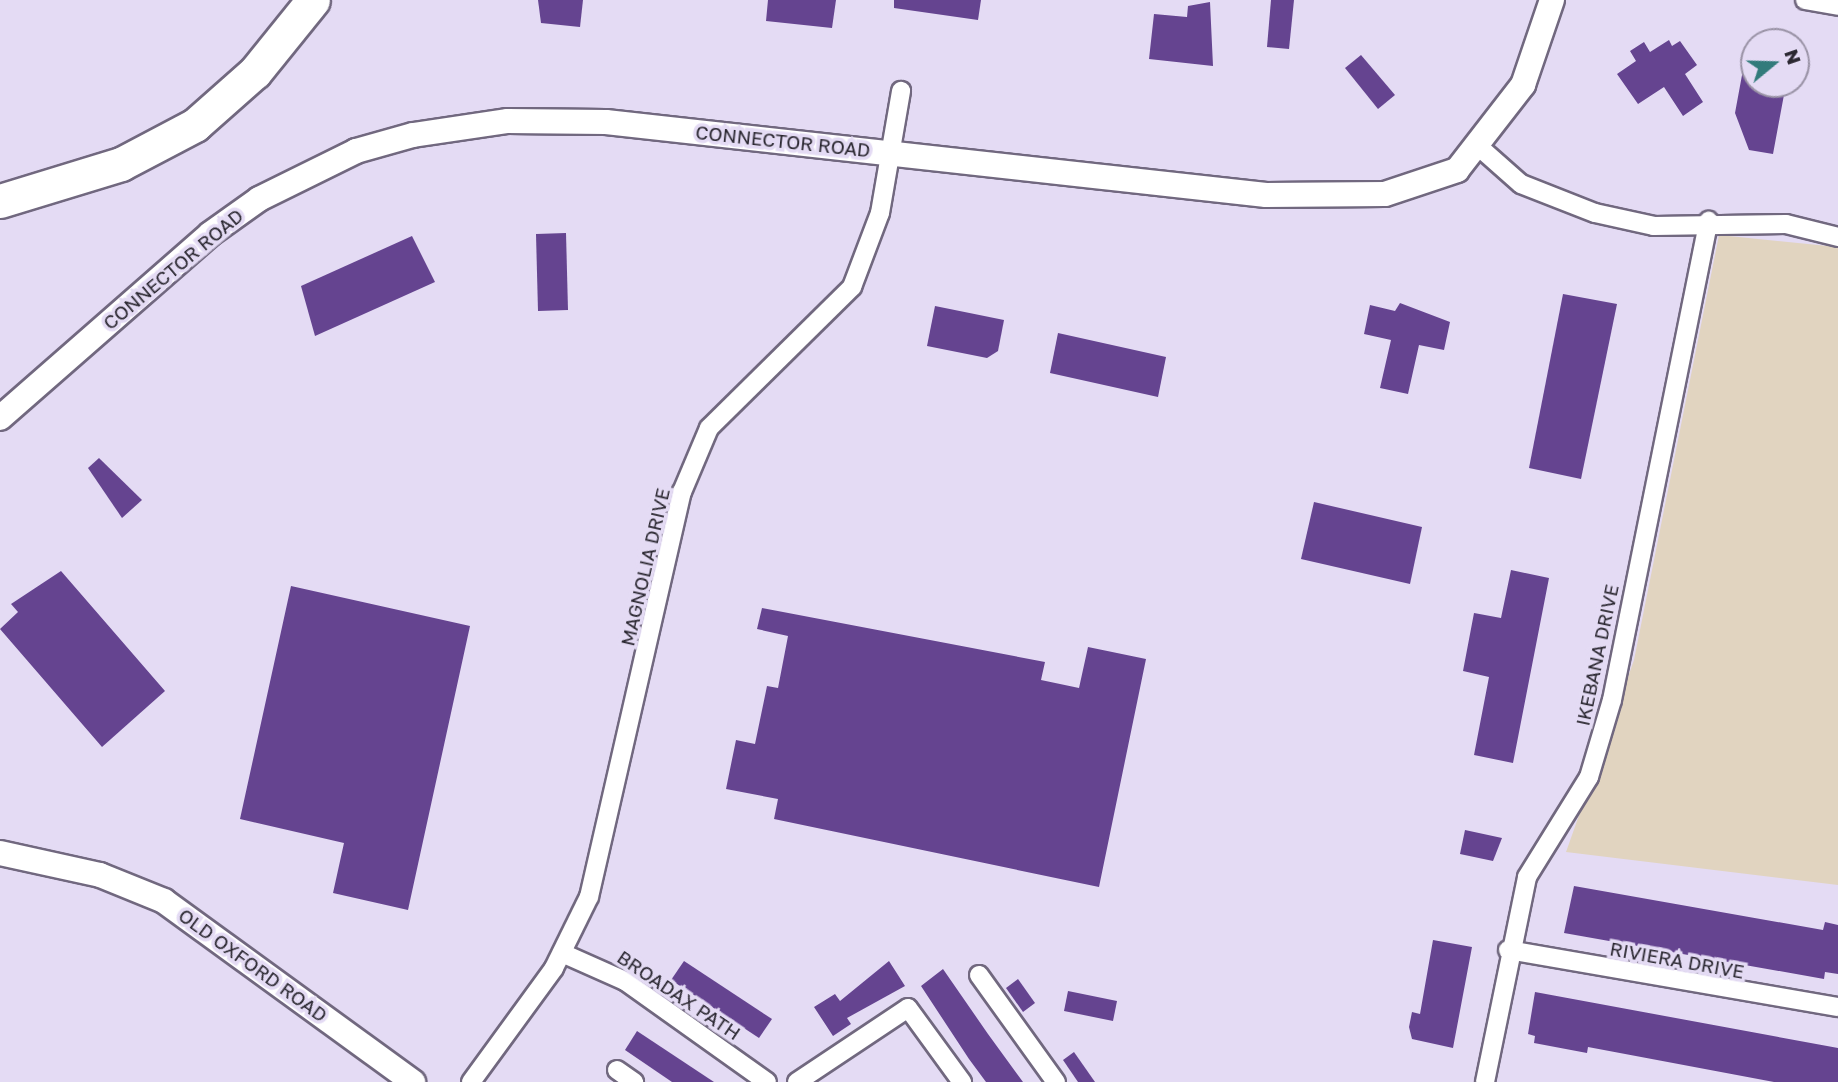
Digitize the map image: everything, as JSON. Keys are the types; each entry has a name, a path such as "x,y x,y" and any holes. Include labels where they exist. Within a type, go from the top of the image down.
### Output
{"highway":[{"path":"0,201 121,164 195,125 255,72 313,0"}],"main road":[{"name":"CONNECTOR ROAD","path":"0,418 210,234 280,185 356,151 457,126 561,121 1312,198 1385,194 1457,170 1478,146 1523,85 1552,0"},
{"name":"OLD OXFORD ROAD","path":"0,853 112,879 164,901 413,1082"}],"street":[{"path":"1805,0 1838,6"},
{"name":"MAGNOLIA DRIVE","path":"471,1082 562,953 589,897 682,492 709,428 852,287 880,213 901,91"},
{"path":"1478,146 1521,184 1595,213 1654,226 1709,221 1786,224 1838,237"},
{"name":"IKEBANA DRIVE","path":"1485,1082 1508,950 1527,877 1588,777 1612,700 1709,221"},
{"name":"RIVIERA DRIVE","path":"1508,950 1838,1007"},
{"name":"BROADAX PATH","path":"562,953 625,981 767,1082"},
{"path":"979,975 1056,1082"},
{"path":"797,1082 908,1008 962,1082"},
{"path":"617,1070 634,1082"}],"shaded area":[{"path":"1719,235 1838,247 1838,885 1566,852 1634,660"}],"building":[{"path":"538,0 583,0 580,27 541,23"},
{"path":"768,0 836,0 832,28 766,21"},
{"path":"894,0 981,0 978,20 894,8"},
{"path":"1271,0 1294,0 1289,49 1267,47"},
{"path":"1210,2 1213,66 1149,59 1154,14 1187,17 1188,6"},
{"path":"1669,40 1672,46 1680,41 1697,65 1685,74 1703,102 1683,116 1664,87 1638,104 1617,74 1636,61 1630,51 1644,42 1650,52"},
{"path":"1361,55 1395,95 1378,109 1345,68"},
{"path":"1740,86 1740,98 1783,98 1773,154 1749,150 1735,113"},
{"path":"566,233 568,310 538,311 536,234"},
{"path":"412,236 435,282 315,336 301,286"},
{"path":"1563,294 1617,304 1581,479 1529,468"},
{"path":"1400,303 1450,322 1444,350 1419,345 1408,394 1380,388 1391,340 1364,334 1370,305 1395,311"},
{"path":"935,306 1004,320 998,351 987,358 927,346"},
{"path":"1058,333 1166,357 1158,397 1050,373"},
{"path":"99,458 142,500 122,518 88,468"},
{"path":"1314,502 1422,527 1410,584 1301,559"},
{"path":"1511,570 1549,578 1513,763 1474,755 1489,677 1463,671 1474,613 1501,618"},
{"path":"61,571 165,691 102,747 0,629 18,612 11,604"},
{"path":"291,586 470,626 408,910 333,893 344,843 240,819"},
{"path":"762,608 1045,662 1041,680 1079,688 1088,647 1146,659 1099,887 774,819 778,799 726,789 736,740 755,744 767,686 778,688 788,636 757,629"},
{"path":"1465,830 1502,838 1493,861 1460,854"},
{"path":"1574,886 1823,930 1825,922 1838,925 1838,974 1825,972 1824,979 1564,933"},
{"path":"1433,940 1472,947 1453,1048 1412,1039 1409,1027 1412,1012 1420,1014"},
{"path":"684,961 772,1019 759,1038 671,980"},
{"path":"889,961 905,986 847,1018 851,1024 833,1036 814,1007 835,994 840,1001"},
{"path":"943,969 1023,1082 986,1082 969,1059 921,986"},
{"path":"1018,979 1035,1003 1023,1012 1006,988"},
{"path":"1068,991 1117,1001 1113,1021 1064,1011"},
{"path":"1535,992 1838,1048 1838,1082 1774,1082 1588,1047 1587,1053 1534,1043 1535,1036 1528,1034"},
{"path":"637,1031 714,1082 672,1082 625,1050"},
{"path":"1074,1052 1095,1082 1078,1082 1063,1060"}]}
